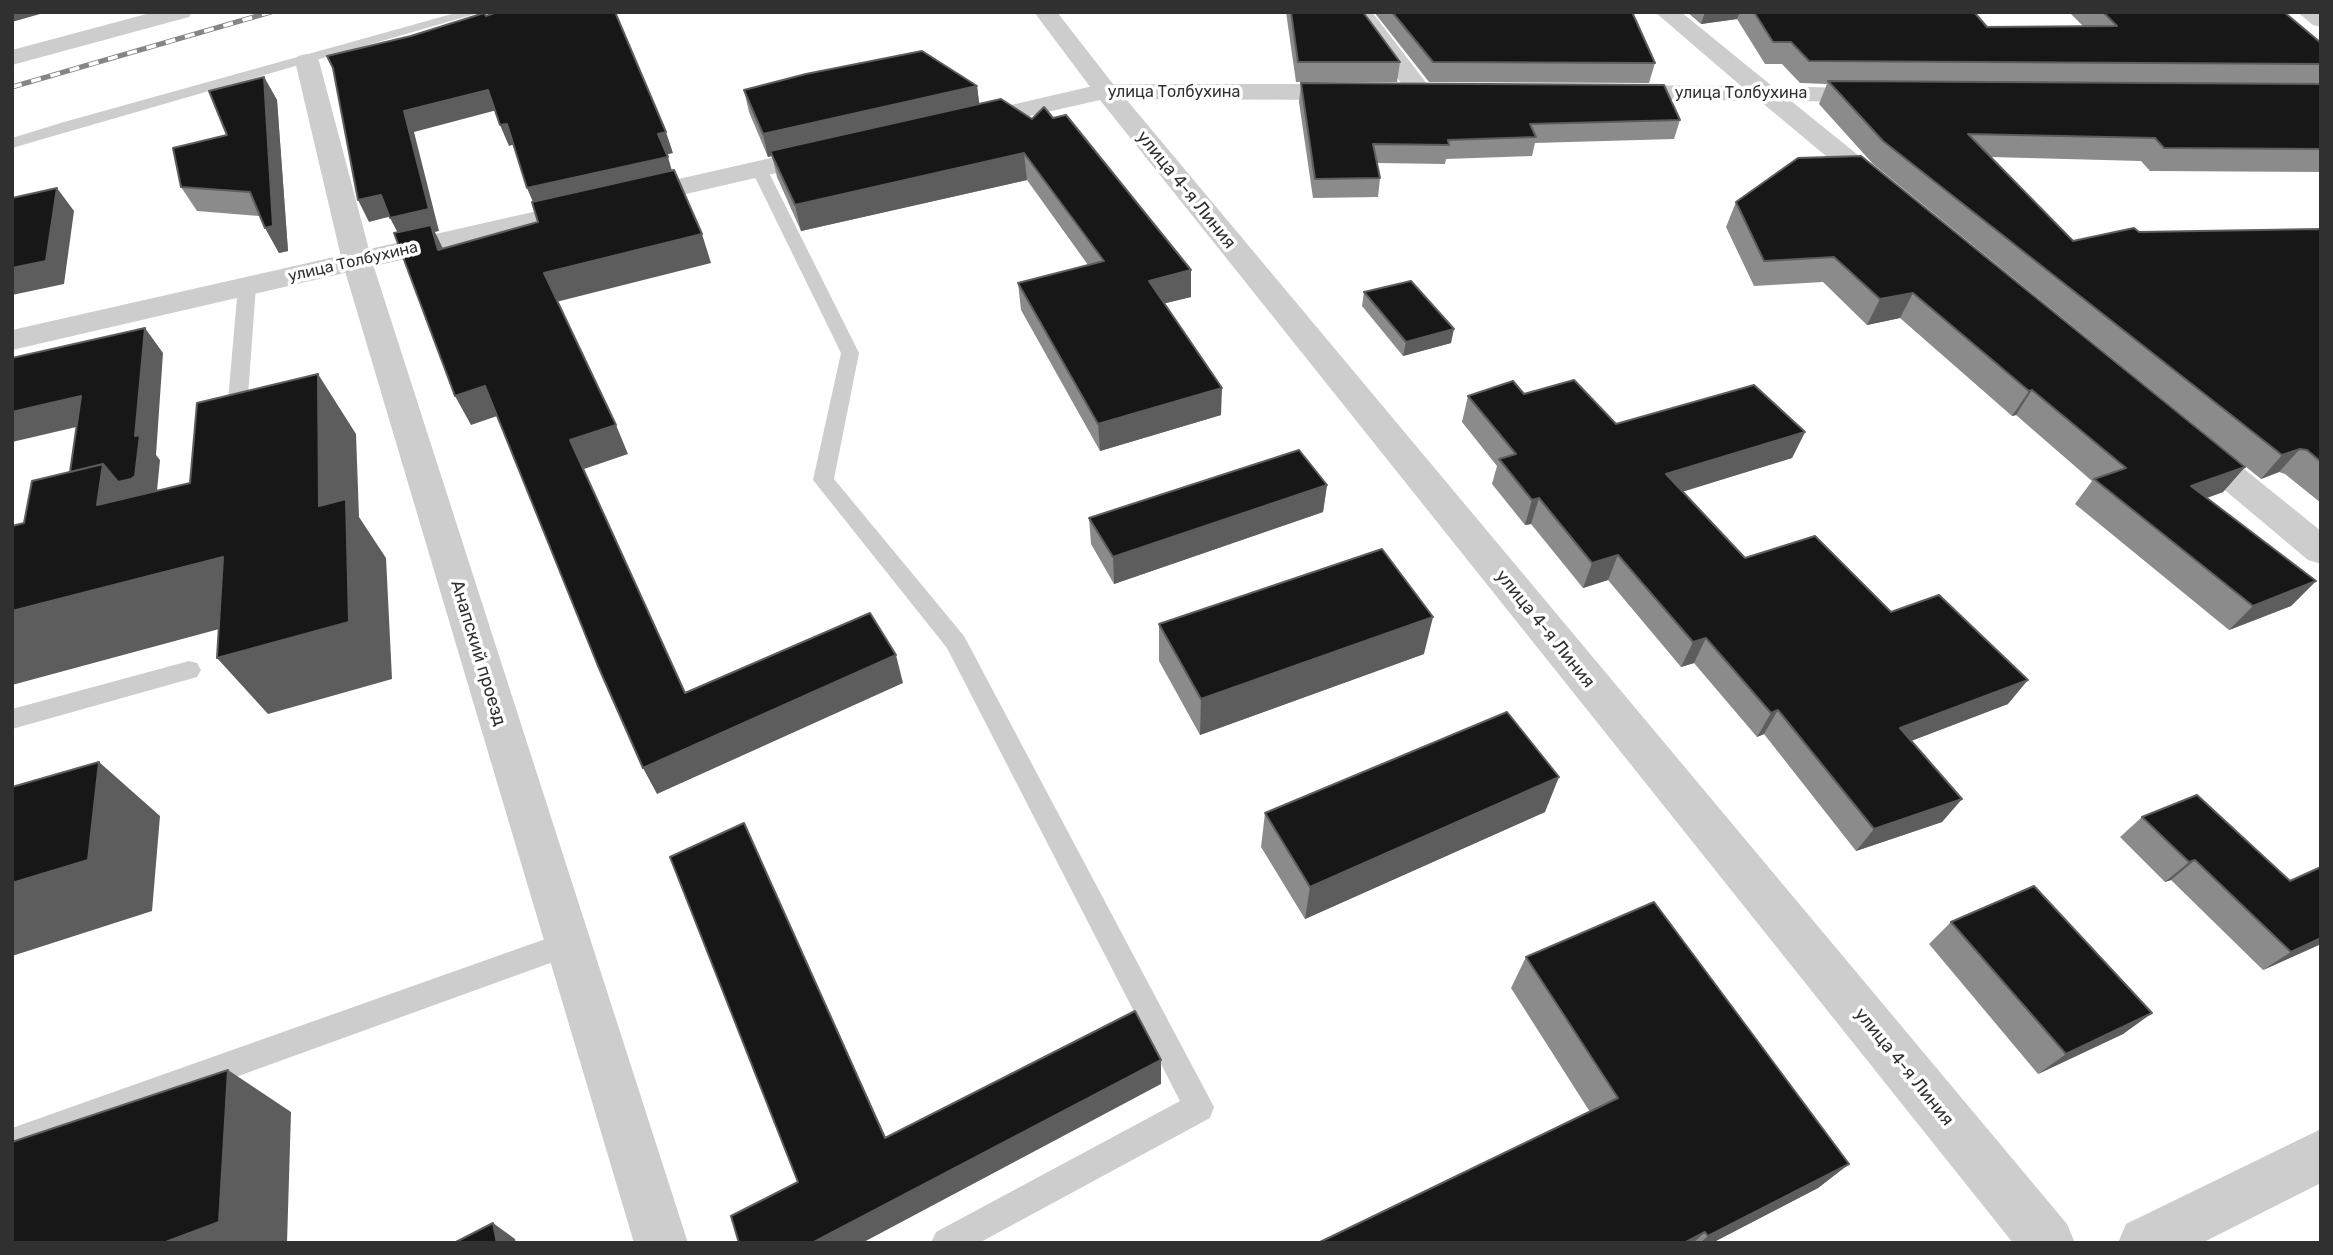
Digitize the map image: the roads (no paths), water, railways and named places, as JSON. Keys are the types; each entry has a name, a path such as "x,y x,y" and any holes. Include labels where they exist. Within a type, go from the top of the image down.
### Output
{"street":[{"path":"12,58 181,12"},
{"name":"улица 4-я Линия","path":"1045,12 1106,91 2048,1243"},
{"path":"1360,12 1421,93"},
{"path":"1666,12 1905,208"},
{"path":"2308,12 2321,20"},
{"name":"Анапский проезд","path":"307,61 357,261 661,1243"},
{"name":"улица Толбухина","path":"946,127 1106,91 1449,93"},
{"name":"улица Толбухина","path":"1587,93 1891,94"},
{"name":"улица Толбухина","path":"12,340 852,148"},
{"path":"2172,428 2321,551"},
{"path":"2145,1243 2321,1155"}],"lane":[{"path":"12,143 126,107 307,61 475,12"},
{"path":"759,169 850,353 823,480 956,642 1199,1107 947,1243"},
{"path":"232,438 236,427 247,286"},
{"path":"12,719 189,670"},
{"path":"12,1143 568,944"}],"railway":[{"path":"12,87 271,12"}]}
